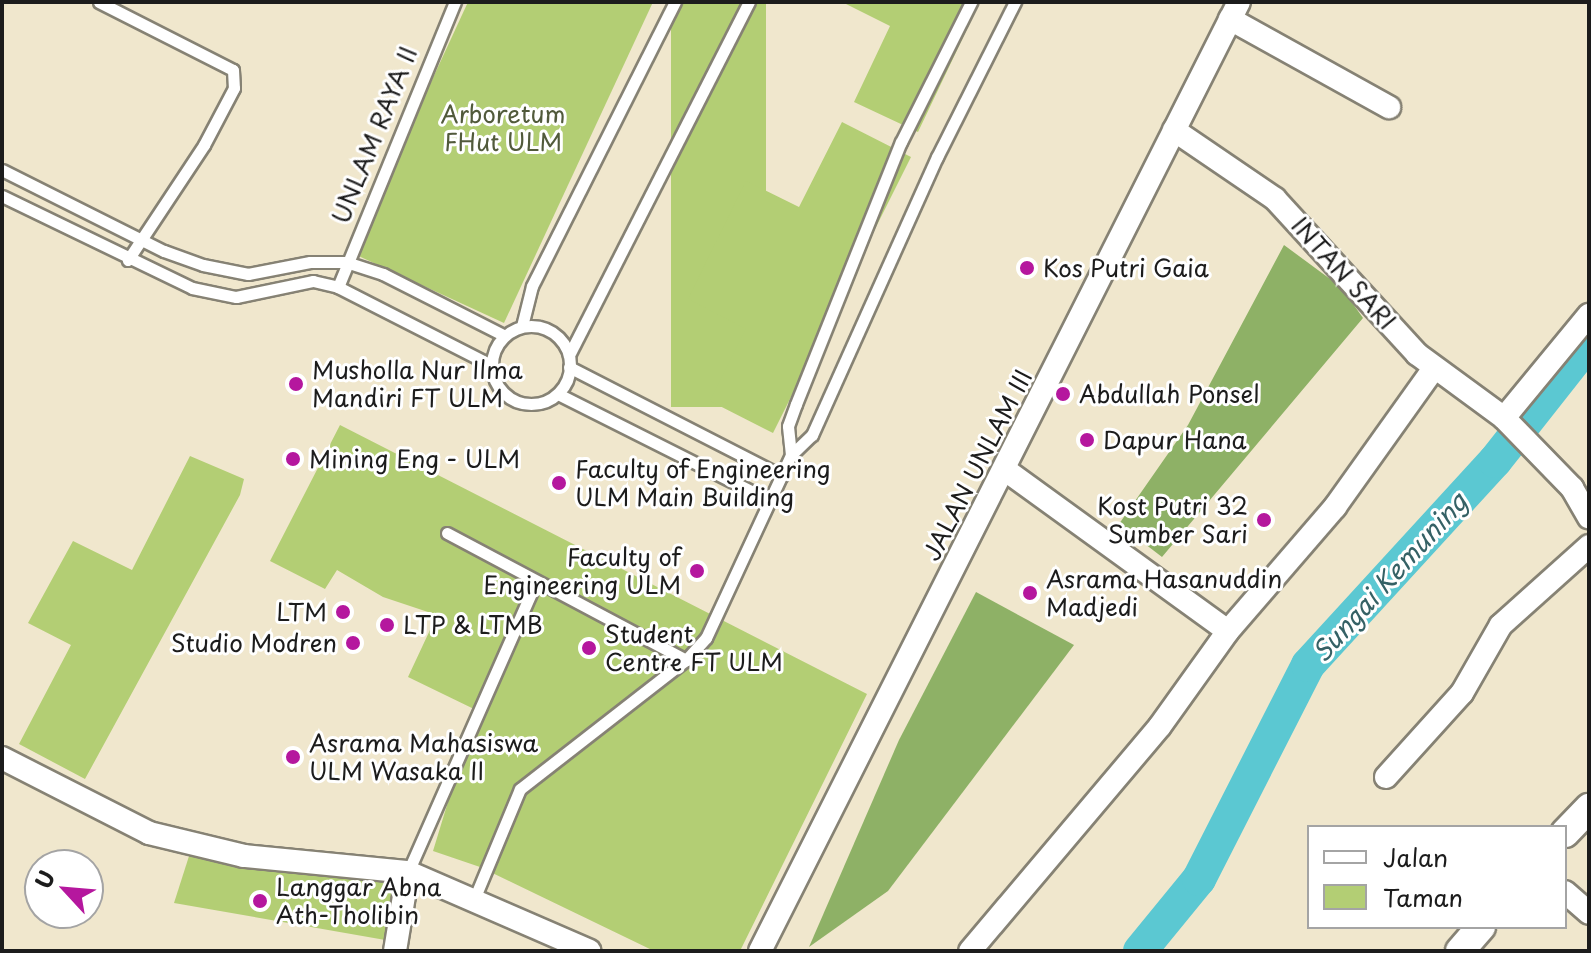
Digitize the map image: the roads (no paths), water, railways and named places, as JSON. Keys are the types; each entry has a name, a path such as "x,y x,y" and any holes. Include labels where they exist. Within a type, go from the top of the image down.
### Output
{"street":[{"path":"1234,11 1389,107"},
{"name":"JALAN UNLAM III","path":"760,951 1234,11"},
{"name":"INTAN SARI","path":"1174,130 1275,199 1434,368 1454,377 1506,420 1580,497 1589,518"},
{"path":"1506,420 1589,315"},
{"path":"970,951 1160,726 1228,631 1352,486 1434,368"},
{"path":"1004,469 1228,631"},
{"path":"1386,777 1462,693 1501,625 1589,546"},
{"path":"2,758 137,827 205,849 408,872 475,897 590,951"},
{"path":"1567,831 1589,808"},
{"path":"395,951 408,872"},
{"path":"1567,894 1589,913"},
{"path":"1460,951 1479,929"}],"lane":[{"path":"99,2 233,70 234,88 204,145 128,260"},
{"name":"UNLAM RAYA II","path":"338,287 455,2"},
{"path":"522,326 532,286 675,2"},
{"path":"17,178 4,197 128,260 192,288 236,297 313,281 338,287 491,365 502,393 519,403 539,404 558,394 569,361 749,2"},
{"path":"791,455 788,426 796,404 901,142 971,2"},
{"path":"475,897 520,789 686,660 706,638 791,455 812,435 937,157 1011,3"},
{"path":"2,170 141,241 203,265 248,274 310,262 346,262 383,274 503,335"},
{"path":"491,365 503,335 522,326 542,326 560,337 569,361 782,476"},
{"path":"558,394 771,501"},
{"path":"447,533 686,660"},
{"path":"408,872 536,582"}],"waterway":[{"name":"Sungai Kemuning","path":"1140,951 1199,879 1308,665 1495,461 1589,342"}],"place":[{"name":"Kos Putri Gaia","path":"1027,268"},
{"name":"Musholla Nur Ilma Mandiri FT ULM","path":"296,384"},
{"name":"Abdullah Ponsel","path":"1063,394"},
{"name":"Dapur Hana","path":"1087,440"},
{"name":"Mining Eng - ULM","path":"293,459"},
{"name":"Faculty of Engineering ULM Main Building","path":"559,483"},
{"name":"Kost Putri 32 Sumber Sari","path":"1264,520"},
{"name":"Faculty of Engineering ULM","path":"697,571"},
{"name":"Asrama Hasanuddin Madjedi","path":"1030,593"},
{"name":"LTM","path":"343,612"},
{"name":"LTP & LTMB","path":"387,625"},
{"name":"Studio Modren","path":"353,643"},
{"name":"Student Centre FT ULM","path":"589,648"},
{"name":"Asrama Mahasiswa ULM Wasaka II","path":"293,757"},
{"name":"Langgar Abna Ath-Tholibin","path":"260,901"}],"park label":[{"name":"Arboretum FHut ULM","path":"503,128"}]}
